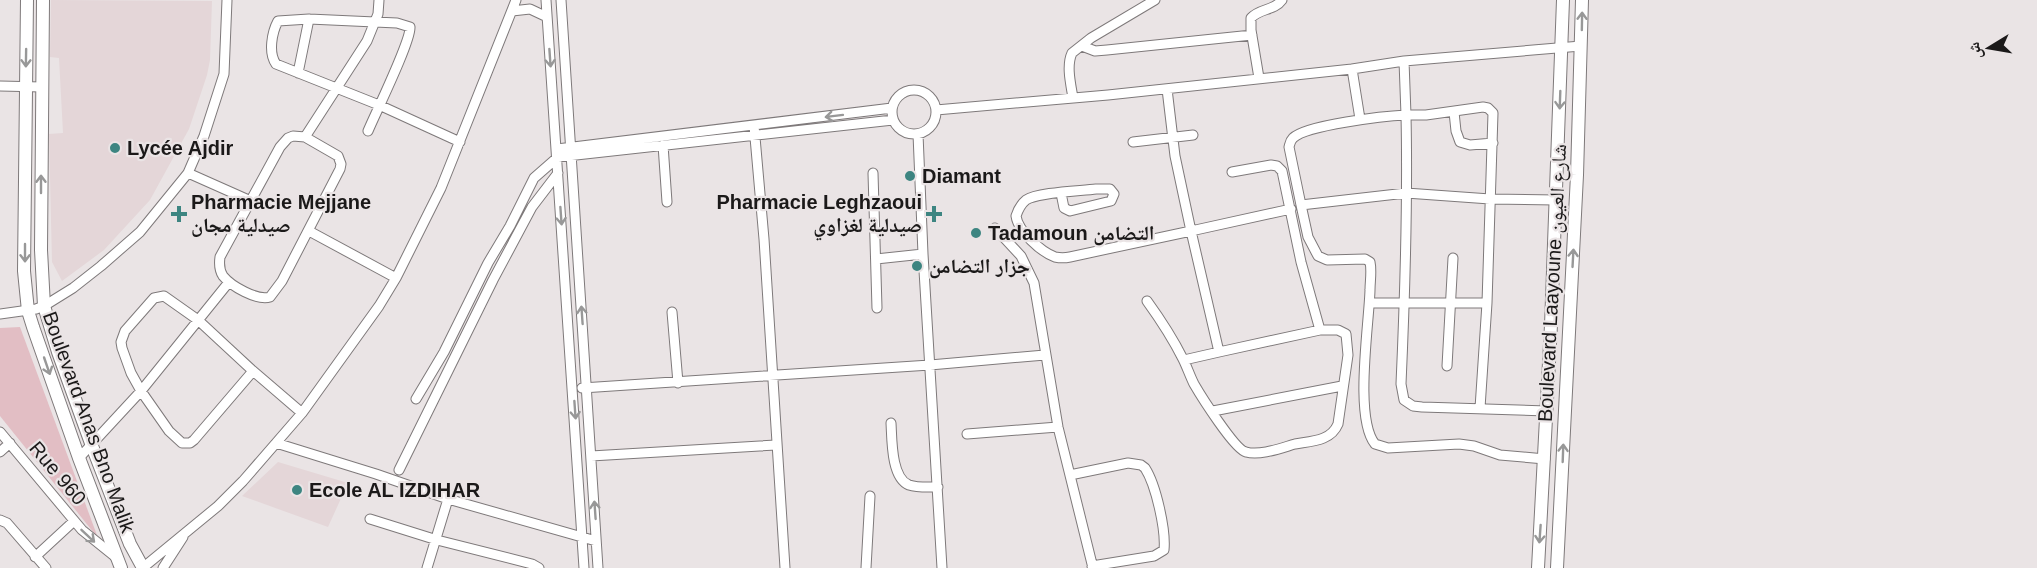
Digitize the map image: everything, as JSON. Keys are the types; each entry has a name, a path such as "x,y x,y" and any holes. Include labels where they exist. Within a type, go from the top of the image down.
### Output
{"street":[{"name":"Boulevard Anas Bno Malik","path":"27,0 24,271 28,311 79,458 119,563"},
{"name":"Boulevard Anas Bno Malik","path":"43,0 41,250 44,306 55,345 92,446 130,544 142,567"},
{"path":"0,314 28,311 44,306 73,288 124,246 156,213 188,173 204,136 224,74 227,0"},
{"path":"305,137 367,41 378,14 379,0"},
{"path":"142,567 218,506 276,444 302,413 367,324 396,278 441,188 516,0"},
{"path":"546,0 584,568"},
{"path":"561,0 598,568"},
{"path":"1073,98 1070,57 1100,33 1155,0"},
{"path":"1259,78 1251,35 1251,18 1273,8 1282,0"},
{"name":"Boulevard Laayoune شارع العيون","path":"1538,568 1545,459 1563,0"},
{"name":"Boulevard Laayoune شارع العيون","path":"1557,568 1577,175 1582,0"},
{"path":"512,10 530,9 547,17"},
{"path":"298,73 309,19"},
{"path":"368,131 379,105 411,30 408,25 398,22 280,20 275,28 271,55 281,67 379,105 460,142"},
{"path":"1082,46 1095,51 1251,35"},
{"path":"936,110 1167,89 1352,69 1404,61 1581,46"},
{"path":"1404,61 1406,193 1401,384 1404,400 1413,406 1422,407 1547,411"},
{"path":"1352,69 1360,119"},
{"path":"0,86 42,87"},
{"path":"910,89 919,89 928,93 934,101 936,110 933,124 918,134 905,132 893,120 892,108 895,99 910,89"},
{"path":"1167,89 1173,138 1191,231 1219,352"},
{"path":"1480,408 1487,303 1494,121 1491,110 1483,107 1454,112 1360,119 1304,132 1293,138 1288,147 1308,237 1318,256 1327,260 1365,259 1370,262 1365,418 1368,432 1375,444 1388,448 1459,444 1474,446 1500,455 1545,459"},
{"path":"416,399 444,352 488,263 534,178 557,153 663,145 892,108"},
{"path":"1454,112 1460,142 1470,145 1493,143"},
{"path":"571,152 754,130 893,120"},
{"path":"754,130 764,239 785,568"},
{"path":"918,134 942,568"},
{"path":"1133,142 1193,135"},
{"path":"293,136 305,137 339,156 341,164 338,176 282,281 270,297 254,296 229,282 220,270 220,257 284,142 293,136"},
{"path":"663,145 667,202"},
{"path":"1232,172 1263,165 1280,168 1285,182 1301,262 1320,330"},
{"path":"188,173 251,201"},
{"path":"399,470 493,279 532,207 558,173"},
{"path":"873,173 877,308"},
{"path":"1060,193 1064,208 1070,211 1111,201 1114,194 1113,190 1107,188 1060,193 1027,200 1016,216 1019,226 1044,251 1056,257 1070,257 1291,209"},
{"path":"1301,205 1406,193 1490,199 1556,200"},
{"path":"995,228 1021,256 1034,283 1058,427 1092,567 1154,556 1164,550 1164,538 1154,487 1145,468 1135,463 1070,475"},
{"path":"309,231 396,278"},
{"path":"876,259 923,254"},
{"path":"1447,366 1453,258"},
{"path":"79,458 141,391 229,282"},
{"path":"253,371 194,440 186,444 169,431 141,391 131,373 122,342 126,331 154,298 161,295 198,320 302,413"},
{"path":"1147,301 1162,321 1197,388 1228,436 1241,450 1248,453 1270,450 1332,435 1338,424 1348,355 1347,335 1338,330 1320,330 1184,360"},
{"path":"1370,303 1487,303"},
{"path":"672,312 678,382"},
{"path":"573,389 1045,355"},
{"path":"1213,411 1342,386"},
{"path":"891,423 893,451 899,476 911,486 938,487"},
{"path":"967,434 1058,427"},
{"name":"Rue 960","path":"0,432 74,521 119,563"},
{"path":"0,452 10,443"},
{"path":"276,444 376,474 448,499 597,541"},
{"path":"591,456 776,446"},
{"path":"866,568 870,496"},
{"path":"427,568 448,499"},
{"path":"370,519 539,568"},
{"path":"0,520 7,523 46,568"},
{"path":"35,557 74,521"},
{"path":"163,568 178,548 184,535"}],"shaded area":[{"name":"Lycée Ajdir","path":"51,0 212,1 210,60 189,129 150,200 104,250 62,281 52,262 49,134 63,133 59,58 50,57"},
{"path":"20,327 98,538 0,416 0,328"},
{"name":"Ecole AL IZDIHAR","path":"278,462 348,483 328,527 242,496"}],"place":[{"name":"Lycée Ajdir","path":"115,148"},
{"name":"Diamant","path":"910,176"},
{"name":"Pharmacie Mejjane صيدلية مجان","path":"179,214"},
{"name":"Pharmacie Leghzaoui صيدلية لغزاوي","path":"934,214"},
{"name":"Tadamoun التضامن","path":"976,233"},
{"name":"جزار التضامن","path":"917,266"},
{"name":"Ecole AL IZDIHAR","path":"297,490"}]}
